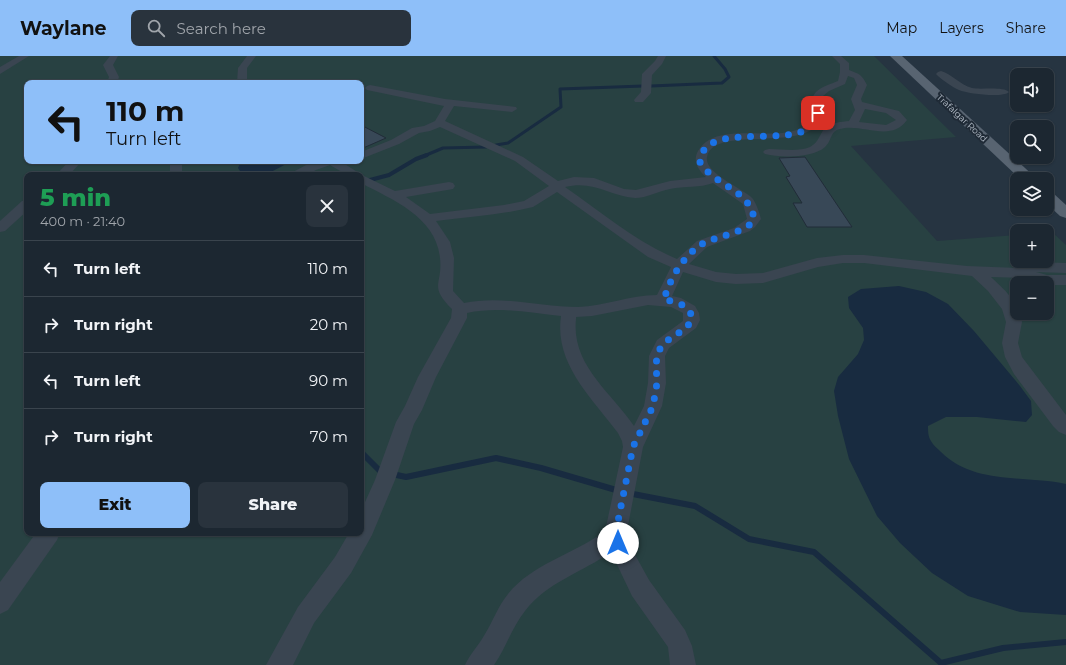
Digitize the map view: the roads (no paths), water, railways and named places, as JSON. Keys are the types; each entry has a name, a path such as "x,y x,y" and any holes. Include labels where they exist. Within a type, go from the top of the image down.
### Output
{"main road":[{"name":"Trafalgar Road","path":"896,56 1021,172"},
{"path":"1054,203 1066,214"}],"lane":[{"path":"0,71 25,56"},
{"path":"113,80 114,77 108,65 114,56"},
{"path":"242,80 242,68 252,56"},
{"path":"639,100 646,93 647,74 659,62 662,56"},
{"path":"664,300 668,286 680,267 701,245 745,228 754,219 748,202 734,190 714,178 700,162 701,154 707,146 720,140 739,137 783,136 796,134 806,129 816,119 818,96 825,90 842,82 845,72 844,62 836,56"},
{"path":"845,72 858,76 862,85 856,99 860,110 853,124"},
{"path":"941,74 962,88 972,91 1004,92"},
{"path":"370,88 445,102 512,109"},
{"path":"364,155 395,142 416,130 426,129 440,121 449,105 445,102"},
{"path":"769,152 797,152 818,147 826,138 830,129 853,124 882,128 898,124 902,120 899,114 858,104"},
{"path":"440,121 520,159 653,254 680,267 716,277 736,279 763,278 817,262 843,259 864,259 976,271 1022,273 1047,280 1066,280"},
{"path":"491,146 512,169"},
{"path":"65,172 73,164"},
{"path":"303,172 322,164"},
{"path":"336,164 351,172"},
{"path":"428,218 504,209 528,204 557,186 574,181 587,181 601,184 622,192 636,194 670,185 708,181 714,178"},
{"path":"364,180 417,209 428,218 443,243 447,265 445,287 446,294 460,309 459,318 427,376 413,410 405,422 385,480 364,528"},
{"path":"392,195 449,186"},
{"path":"0,228 24,207"},
{"path":"1022,273 1035,267 1066,268"},
{"path":"976,271 1011,310 1014,322 1010,339 1011,349 1017,364 1057,419 1066,427"},
{"path":"460,309 480,305 496,305 569,312 589,311 650,300 664,300 674,302 691,312 692,320 686,328 668,340 659,350 656,363 657,383 653,406 633,447 616,531 618,543 640,588 662,619 674,631 680,643 683,665"},
{"path":"569,312 567,335 574,359 598,395 628,434 633,443 633,447"},
{"path":"478,665 490,649 515,605 528,590 544,579 602,546 610,540 616,531"},
{"path":"0,602 47,536"},
{"path":"279,665 306,616 343,565 359,536"}],"water":[{"path":"240,164 286,164 271,172 241,172 238,168"},
{"path":"899,286 926,292 948,304 974,331 1031,401 1032,415 1026,422 977,417 946,417 928,426 928,434 934,445 941,452 954,462 969,470 1000,477 1050,481 1066,484 1066,615 1020,612 968,596 932,573 900,543 877,516 849,459 838,416 834,391 838,377 858,354 864,340 863,328 849,308 848,297 861,289"}],"waterway":[{"path":"651,86 722,83 729,77 725,69 714,56"},
{"path":"496,145 508,143 561,107 560,89 643,86"},
{"path":"424,156 443,148 486,147"},
{"path":"370,180 389,175 416,159 427,155"},
{"path":"364,455 380,471"},
{"path":"392,474 406,477 496,458 541,468 616,490"},
{"path":"633,494 695,506 749,539 814,552 941,663 1003,648 1066,642"}]}
